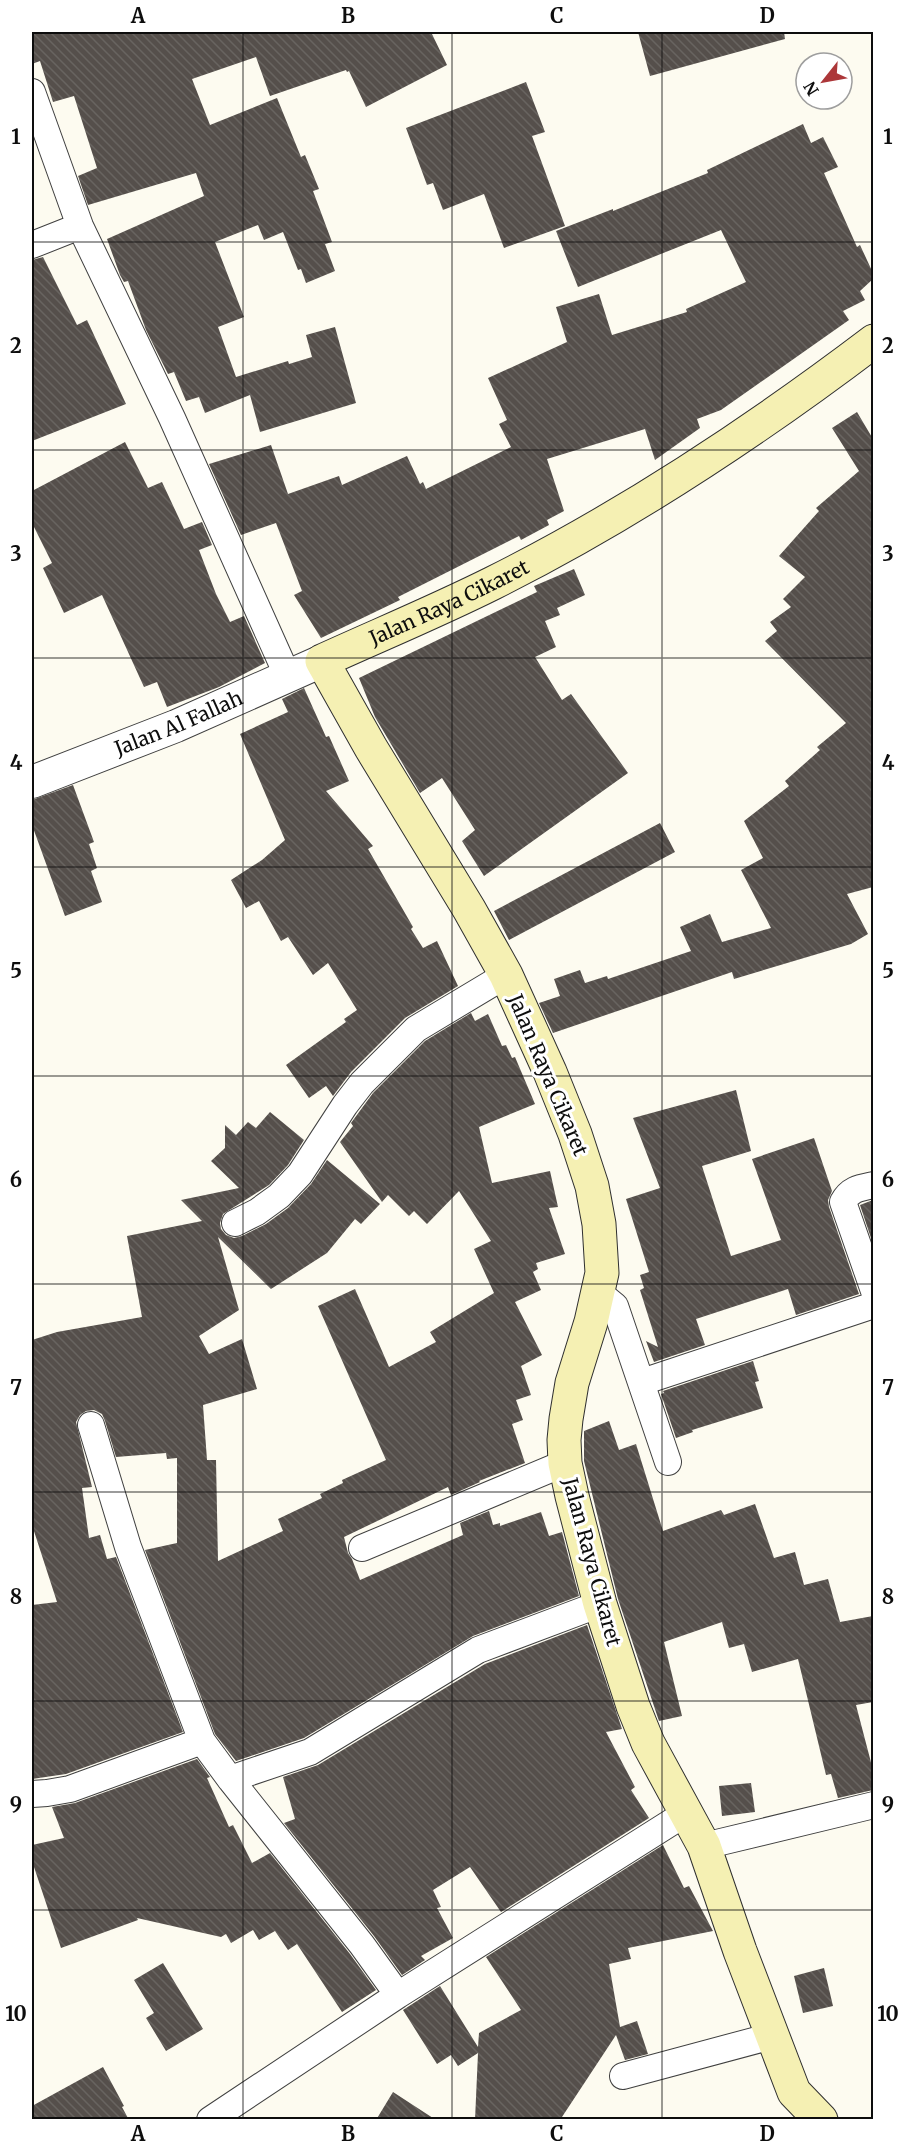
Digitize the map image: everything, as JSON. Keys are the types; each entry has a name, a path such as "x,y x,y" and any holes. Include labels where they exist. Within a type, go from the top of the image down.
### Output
{"main road":[{"name":"Jalan Raya Cikaret","path":"820,2120 794,2092 771,2036 704,1846 648,1743 633,1706 600,1604 572,1496 565,1463 564,1440 572,1383 602,1274 592,1186 575,1134 506,975 322,661 493,583 636,503 742,435 873,341"}],"street":[{"path":"32,92 80,226 172,418 288,677"},
{"path":"32,244 80,226"},
{"name":"Jalan Al Fallah","path":"32,782 176,726 322,661"},
{"path":"235,1223 257,1212 279,1196 300,1174 362,1083 416,1029 506,975"},
{"path":"873,1185 855,1189 847,1194 843,1202 873,1291"},
{"path":"598,1292 615,1306 668,1462"},
{"path":"642,1382 873,1305"},
{"path":"92,1425 128,1547 202,1741 362,1945 398,1995"},
{"path":"362,1548 565,1463"},
{"path":"230,1779 310,1752 478,1650 600,1604"},
{"path":"32,1794 70,1789 202,1741"},
{"path":"704,1846 873,1805"},
{"path":"210,2120 398,1995 686,1813"},
{"path":"623,2076 771,2036"}],"building":[{"path":"32,32 431,32 447,65 366,107 349,71 346,70 270,96 256,57 192,79 210,125 277,98 301,157 305,155 319,189 313,191 332,242 325,244 335,271 306,283 301,269 298,270 283,232 264,240 258,225 215,242 244,317 218,327 236,377 288,361 289,364 312,357 306,335 335,327 356,403 260,432 250,395 205,413 199,397 186,401 174,372 168,374 146,330 128,281 124,282 120,275 107,239 204,196 196,173 88,205 78,176 97,168 74,96 53,102 40,61 32,64"},
{"path":"638,32 784,32 785,39 650,76"},
{"path":"526,82 545,132 532,136 565,226 504,248 484,194 443,210 433,183 427,185 406,128"},
{"path":"803,124 811,143 823,137 838,167 824,173 857,247 860,245 873,273 873,279 860,291 865,300 843,311 849,320 721,410 697,419 700,428 655,460 645,429 547,459 564,511 547,520 549,525 521,540 519,536 398,597 400,600 321,638 294,595 302,591 276,523 241,535 209,464 271,445 288,494 339,476 342,485 407,456 420,484 423,482 426,489 511,447 499,424 507,420 488,378 567,342 556,307 599,294 612,335 687,312 686,309 746,282 721,230 578,287 556,231 708,173 707,170"},
{"path":"43,257 77,325 87,320 126,404 32,441 32,260"},
{"path":"857,412 873,439 873,887 847,894 868,934 851,944 734,979 732,972 553,1033 539,1003 560,996 554,979 580,970 585,983 607,976 608,979 691,951 680,927 710,914 722,942 771,928 741,870 763,858 744,821 789,786 785,781 820,750 817,747 846,723 765,641 777,631 770,622 791,607 783,599 805,577 779,556 819,511 816,508 859,471 832,428"},
{"path":"125,442 148,488 162,482 184,529 202,522 212,545 199,550 216,594 230,622 244,616 265,663 219,687 167,707 157,682 144,687 102,595 64,613 43,568 52,563 32,523 32,491"},
{"path":"574,569 585,595 557,608 560,615 545,621 556,647 535,657 562,700 571,694 628,773 484,876 462,841 475,830 442,778 420,793 375,717 359,678 537,592 534,586"},
{"path":"304,688 349,781 326,791 373,846 368,849 413,927 411,929 423,948 437,941 458,986 405,1018 351,1072 333,1096 326,1086 309,1098 286,1065 346,1022 344,1019 357,1010 328,963 313,975 288,937 281,941 259,901 246,908 231,880 262,860 285,840 240,734 288,712 282,699"},
{"path":"73,785 94,842 89,844 97,868 91,871 102,902 65,916 32,825 32,800"},
{"path":"660,823 675,852 509,940 494,911"},
{"path":"471,1013 475,1021 488,1014 502,1046 506,1045 512,1058 515,1057 535,1104 479,1127 492,1183 550,1171 558,1207 549,1208 565,1254 536,1263 538,1269 533,1272 541,1290 515,1302 542,1355 521,1366 531,1395 516,1400 523,1420 512,1424 525,1463 451,1495 448,1487 344,1537 348,1553 360,1580 463,1535 460,1523 489,1511 493,1525 500,1523 500,1526 541,1512 549,1536 562,1532 579,1596 473,1636 304,1738 236,1761 215,1734 145,1550 177,1543 177,1458 167,1459 166,1453 116,1457 102,1414 94,1410 86,1411 76,1422 92,1487 82,1488 89,1538 100,1535 107,1559 116,1557 183,1732 66,1774 32,1779 32,1605 57,1602 32,1525 32,1340 57,1332 142,1317 127,1236 202,1221 181,1200 239,1188 211,1161 225,1148 225,1125 236,1135 248,1122 256,1128 270,1112 304,1140 288,1165 269,1185 223,1214 220,1223 226,1235 234,1238 242,1236 266,1224 288,1208 311,1184 327,1160 380,1204 361,1224 355,1219 327,1253 271,1289 218,1237 239,1310 199,1336 209,1354 242,1339 257,1389 203,1405 207,1460 216,1460 218,1561 283,1531 278,1519 322,1498 320,1494 343,1483 342,1480 386,1460 318,1306 355,1289 389,1367 436,1342 430,1332 494,1293 474,1249 491,1241 459,1191 427,1224 414,1211 409,1216 388,1195 382,1202 340,1142 353,1126 351,1123 373,1093 425,1041"},
{"path":"736,1090 751,1151 702,1166 731,1256 781,1240 752,1159 814,1138 832,1191 828,1200 829,1207 859,1294 796,1315 788,1289 696,1319 705,1345 654,1362 646,1341 658,1347 640,1290 644,1288 640,1275 649,1272 626,1199 660,1188 633,1118"},
{"path":"873,1200 873,1244 860,1205"},
{"path":"753,1361 759,1381 755,1382 763,1408 692,1430 693,1432 676,1438 661,1394 664,1393 663,1391"},
{"path":"609,1421 619,1450 636,1444 663,1531 721,1510 724,1515 755,1504 774,1558 795,1552 804,1585 828,1579 840,1622 873,1616 873,1702 856,1705 873,1770 873,1790 838,1798 831,1774 826,1775 798,1659 752,1672 744,1644 729,1648 722,1622 664,1642 682,1716 659,1721 618,1599 584,1461 584,1431"},
{"path":"587,1625 622,1729 606,1732 635,1787 631,1790 649,1818 501,1912 470,1867 433,1890 441,1907 437,1908 453,1938 421,1956 425,1960 402,1975 284,1823 295,1819 283,1777 318,1765 485,1664"},
{"path":"197,1759 210,1777 207,1778 229,1827 233,1825 252,1863 270,1853 376,1990 342,2012 297,1944 288,1950 275,1931 259,1940 253,1930 231,1943 226,1934 221,1937 137,1918 138,1920 61,1948 32,1861 32,1845 64,1838 52,1807 75,1803"},
{"path":"751,1783 755,1812 722,1816 719,1786"},
{"path":"663,1845 684,1888 689,1886 713,1931 628,1948 631,1959 609,1964 620,2027 637,2021 648,2054 625,2060 616,2035 560,2120 475,2120 478,2053 458,2066 451,2055 437,2064 403,2010 440,1986 478,2047 479,2033 521,2010 486,1957"},
{"path":"163,1963 203,2029 166,2051 146,2018 154,2013 134,1980"},
{"path":"824,1968 833,2006 803,2013 794,1976"},
{"path":"103,2067 129,2120 32,2120 32,2106"},
{"path":"393,2092 436,2120 376,2120"}]}
